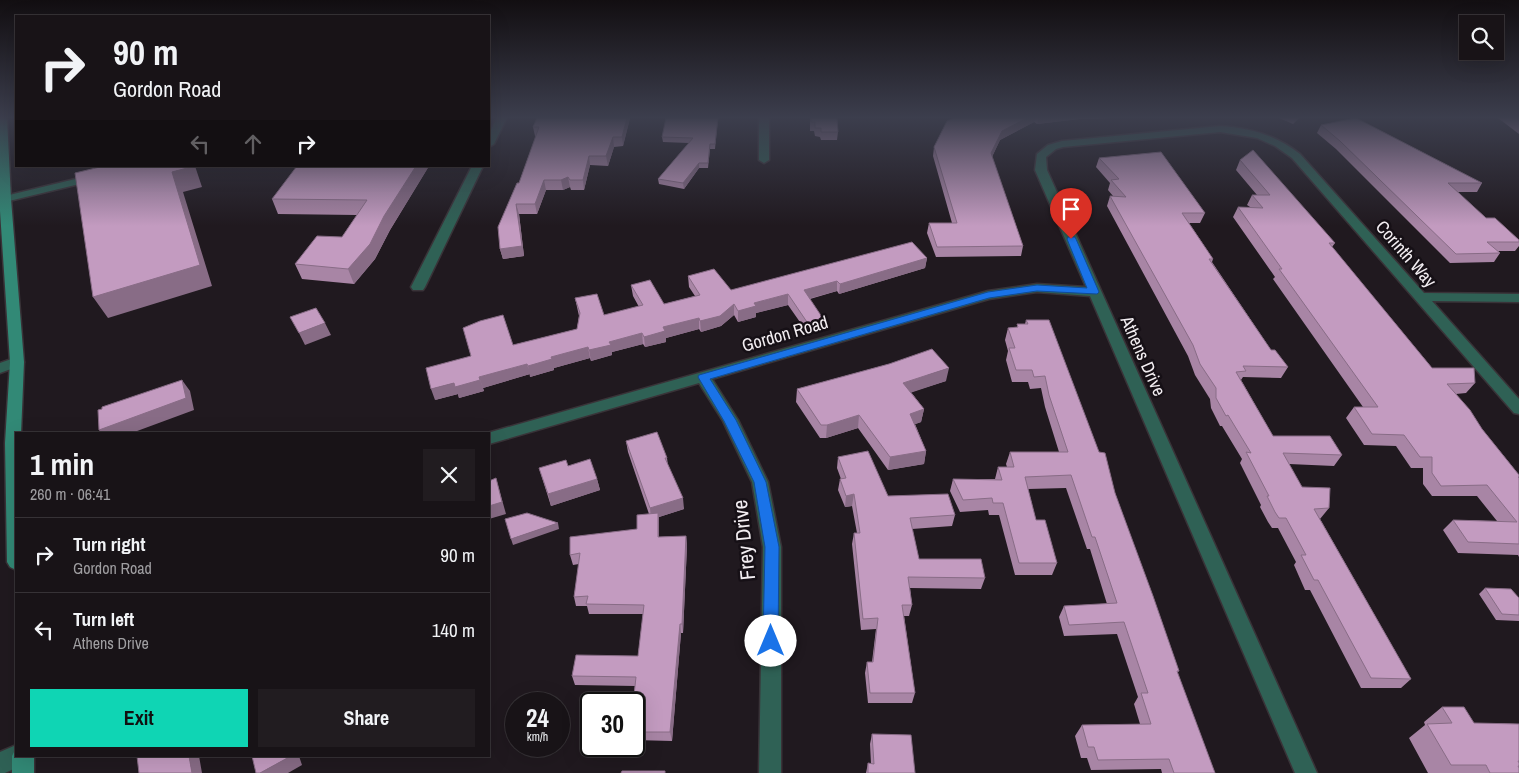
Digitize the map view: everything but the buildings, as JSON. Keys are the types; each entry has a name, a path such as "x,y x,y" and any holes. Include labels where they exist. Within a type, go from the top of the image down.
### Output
{"main road":[{"path":"3,153 17,362 12,443 15,532"},
{"path":"23,757 23,773"}],"street":[{"path":"764,153 764,160"},
{"name":"Athens Drive","path":"1043,153 1041,156 1041,170 1306,773"},
{"name":"Corinth Way","path":"1292,153 1519,409"},
{"path":"418,287 478,167"},
{"path":"5,199 105,175"},
{"name":"Gordon Road","path":"490,438 988,295 1037,288 1094,292"},
{"path":"1420,297 1519,298"},
{"path":"0,368 17,362"},
{"name":"Frey Drive","path":"703,377 730,420 760,482 772,547 770,773"},
{"path":"0,764 15,756"}],"route":[{"path":"771,641 772,547 760,482 730,420 703,377 988,295 1037,288 1062,288 1094,292 1071,239"}]}
